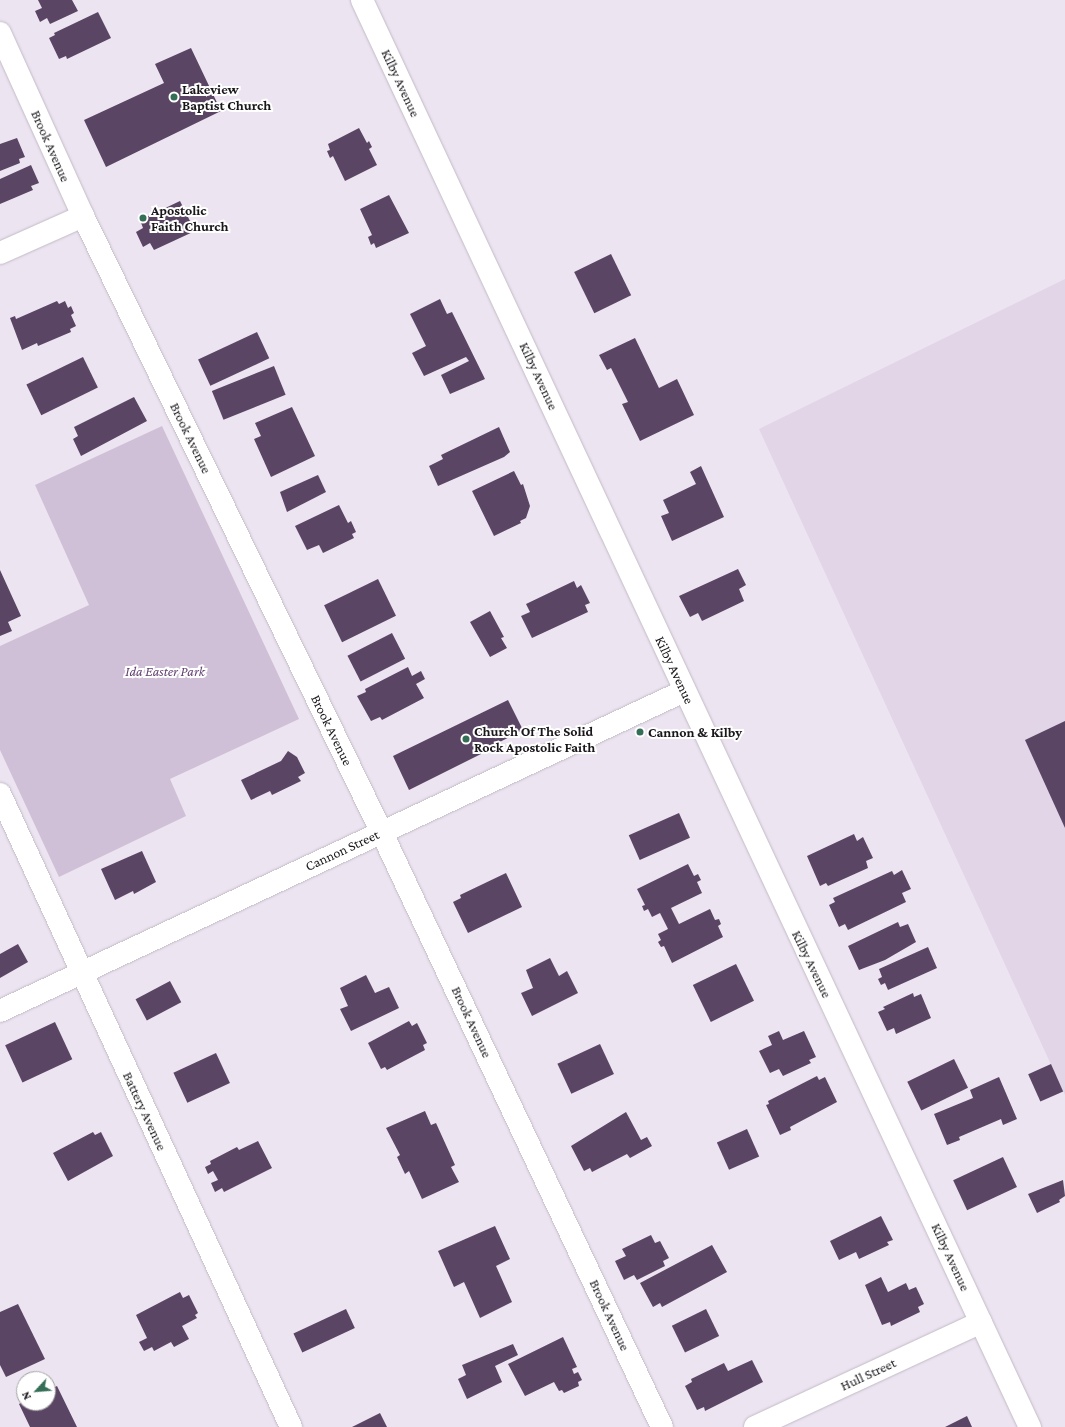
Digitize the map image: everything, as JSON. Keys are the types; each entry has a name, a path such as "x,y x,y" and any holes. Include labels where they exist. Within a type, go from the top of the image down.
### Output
{"street":[{"name":"Kilby Avenue","path":"362,0 684,692 1030,1427"},
{"name":"Brook Avenue","path":"0,33 83,216 381,831 662,1427"},
{"path":"0,253 83,216"},
{"name":"Cannon Street","path":"0,1011 82,974 381,831 684,692"},
{"name":"Battery Avenue","path":"0,794 291,1427"},
{"name":"Hull Street","path":"755,1427 981,1322"}],"shaded area":[{"path":"1065,279 1065,1095 759,429"}],"green space":[{"name":"Ida Easter Park","path":"162,426 299,719 170,779 186,816 59,877 0,750 0,646 89,605 35,485"}],"building":[{"path":"38,0 72,0 78,11 50,24 47,18 40,22 35,11 42,8"},
{"path":"98,12 111,38 67,59 66,56 59,59 49,38 55,35 54,33"},
{"name":"Lakeview Baptist Church","path":"191,48 221,111 106,167 84,120 164,83 155,64"},
{"path":"359,128 367,143 369,141 372,147 369,149 377,165 345,181 333,156 330,158 327,151 330,150 328,144"},
{"path":"17,138 25,157 19,159 20,163 0,171 0,144"},
{"path":"31,165 39,183 31,186 33,190 0,204 0,179"},
{"path":"389,195 409,233 376,248 374,243 371,245 368,237 372,235 360,209"},
{"path":"180,201 195,231 154,250 150,243 143,247 136,232 143,228 140,220"},
{"path":"611,254 631,295 594,313 574,272"},
{"path":"440,299 447,314 452,312 485,379 450,394 441,375 469,361 466,357 424,376 412,353 426,346 410,314"},
{"path":"57,301 59,304 65,301 68,308 71,306 74,313 71,315 76,326 70,329 71,332 38,346 37,343 22,350 10,318 15,316 16,319"},
{"path":"257,332 269,358 210,386 198,359"},
{"path":"635,338 659,388 677,379 694,415 640,441 622,404 628,402 611,368 607,370 599,355"},
{"path":"83,357 98,388 41,415 26,385"},
{"path":"274,366 286,395 223,420 212,391"},
{"path":"134,397 147,421 81,456 73,439 78,436 74,427"},
{"path":"292,407 315,456 271,477 254,439 261,436 255,423"},
{"path":"499,427 510,452 504,457 438,486 429,466 443,459 441,455"},
{"path":"701,466 724,517 672,541 661,516 669,513 663,500 696,484 690,472"},
{"path":"514,471 521,485 523,484 530,506 526,518 520,521 521,523 494,536 472,491"},
{"path":"318,475 326,492 287,512 280,492"},
{"path":"339,505 348,523 351,521 356,532 352,534 354,538 323,553 319,545 307,550 295,526"},
{"path":"738,569 746,585 739,589 744,601 702,621 698,613 690,617 679,596"},
{"path":"0,570 21,616 8,622 12,631 0,636"},
{"path":"378,579 396,616 342,642 324,605"},
{"path":"574,581 577,588 581,585 590,603 585,605 588,612 532,638 521,616 530,612 526,604"},
{"path":"490,611 504,637 501,638 507,648 490,657 470,622"},
{"path":"392,633 405,659 361,682 347,656"},
{"path":"408,667 412,676 421,671 425,679 416,684 424,698 382,720 380,717 371,721 357,696 366,692 365,689"},
{"name":"Church Of The Solid Rock Apostolic Faith","path":"508,700 523,730 488,748 489,750 409,790 393,756"},
{"path":"1065,721 1065,828 1025,740"},
{"path":"288,751 297,757 305,773 298,777 301,781 272,795 270,791 251,800 241,780 281,761"},
{"path":"679,813 690,838 640,860 629,835"},
{"path":"854,834 857,841 863,837 873,858 866,861 868,868 828,886 826,883 820,886 807,856"},
{"path":"142,851 156,882 134,894 133,891 115,900 101,869"},
{"path":"688,864 694,876 698,874 701,880 697,882 702,893 671,908 679,924 710,909 715,920 719,919 721,924 718,926 723,937 672,963 664,946 661,947 658,942 661,940 658,934 668,929 660,913 652,917 648,909 644,911 642,906 645,905 637,889"},
{"path":"902,870 911,889 902,893 906,902 848,930 845,924 839,927 829,905 835,902 833,898 892,871 894,875"},
{"path":"506,873 522,907 468,933 453,902 461,898 460,895"},
{"path":"898,922 900,927 908,924 916,942 885,960 859,970 848,946"},
{"path":"18,944 28,962 0,978 0,954"},
{"path":"928,947 937,968 888,990 885,983 881,985 878,979 882,977 879,969"},
{"path":"550,958 559,976 567,971 578,993 532,1016 521,993 533,988 526,970"},
{"path":"736,964 754,1001 711,1022 693,985"},
{"path":"366,975 375,993 389,987 399,1008 351,1031 340,1009 348,1006 340,988"},
{"path":"170,981 181,1002 147,1021 136,999"},
{"path":"913,993 914,997 921,994 931,1018 896,1034 894,1028 887,1031 878,1012 885,1009 883,1007"},
{"path":"409,1021 412,1026 417,1023 427,1043 423,1045 425,1050 387,1070 385,1067 381,1069 368,1043"},
{"path":"55,1022 72,1059 22,1082 5,1045"},
{"path":"779,1031 783,1040 804,1031 816,1057 809,1060 811,1063 783,1076 779,1069 770,1073 759,1051 772,1045 768,1036"},
{"path":"600,1044 614,1074 571,1094 557,1064"},
{"path":"216,1053 230,1083 187,1103 173,1073"},
{"path":"954,1059 968,1088 921,1111 907,1082"},
{"path":"1051,1064 1063,1091 1040,1102 1028,1074"},
{"path":"817,1076 819,1080 825,1077 837,1102 790,1127 791,1130 780,1135 766,1105 769,1104 768,1101"},
{"path":"999,1077 1017,1119 1003,1125 1001,1119 959,1137 960,1140 947,1145 934,1114 973,1098 970,1090"},
{"path":"425,1111 431,1125 436,1123 455,1165 451,1167 459,1182 422,1199 409,1171 405,1174 397,1157 400,1155 386,1128"},
{"path":"626,1112 641,1140 647,1137 652,1146 630,1158 627,1154 592,1172 590,1168 584,1171 571,1146"},
{"path":"747,1129 759,1156 729,1170 717,1142"},
{"path":"93,1132 95,1135 101,1132 113,1156 68,1181 53,1153"},
{"path":"258,1141 272,1168 224,1192 222,1188 215,1192 211,1183 218,1180 213,1171 208,1174 205,1167 211,1164 210,1161 237,1147 239,1150"},
{"path":"1003,1157 1017,1187 967,1210 953,1180"},
{"path":"1063,1180 1065,1196 1059,1200 1060,1202 1037,1213 1028,1194"},
{"path":"881,1216 893,1240 887,1242 889,1245 859,1259 856,1252 839,1260 830,1241"},
{"path":"495,1226 510,1259 496,1266 512,1302 480,1318 464,1282 454,1287 438,1251"},
{"path":"651,1235 655,1243 660,1241 669,1258 663,1261 665,1266 637,1280 634,1275 624,1280 615,1261 626,1256 622,1249"},
{"path":"712,1245 727,1272 662,1307 660,1303 653,1307 640,1283"},
{"path":"881,1277 888,1292 906,1283 909,1290 916,1287 924,1304 918,1307 920,1312 891,1326 890,1322 882,1325 865,1285"},
{"path":"180,1292 183,1298 189,1295 198,1313 195,1315 197,1318 182,1326 189,1339 174,1347 171,1342 154,1351 152,1347 144,1351 139,1342 147,1338 136,1315"},
{"path":"18,1304 45,1359 16,1371 6,1377 0,1365 0,1312"},
{"path":"346,1309 355,1328 302,1353 293,1334"},
{"path":"706,1309 719,1336 685,1353 672,1326"},
{"path":"563,1337 577,1367 572,1369 574,1374 578,1372 582,1380 578,1382 579,1386 564,1393 562,1390 559,1391 554,1382 525,1396 508,1364"},
{"path":"513,1344 518,1355 495,1366 502,1382 467,1399 458,1379 466,1375 462,1365"},
{"path":"752,1360 763,1382 705,1411 704,1407 697,1410 685,1386 692,1382 691,1379 724,1363 728,1371"},
{"path":"56,1386 77,1427 30,1427 22,1411 56,1411"},
{"path":"380,1413 387,1427 352,1427"},
{"path":"967,1416 972,1427 945,1427"}],"place":[{"name":"Lakeview Baptist Church","path":"174,97"},
{"name":"Apostolic Faith Church","path":"143,218"},
{"name":"Cannon & Kilby","path":"640,732"},
{"name":"Church Of The Solid Rock Apostolic Faith","path":"466,739"}]}
